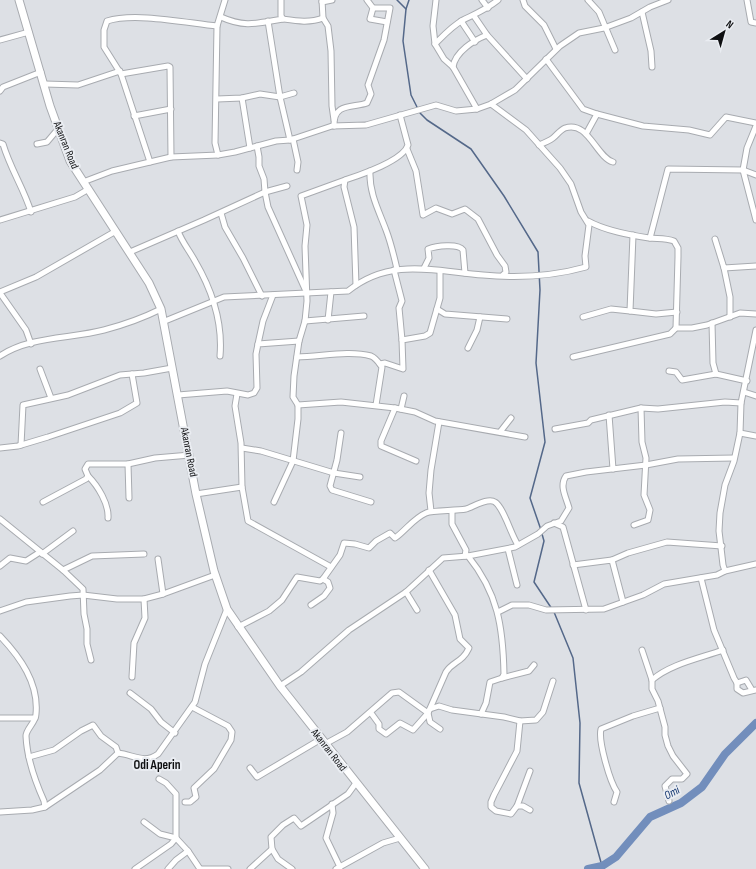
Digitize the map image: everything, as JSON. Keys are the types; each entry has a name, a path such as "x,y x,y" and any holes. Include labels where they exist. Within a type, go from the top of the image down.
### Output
{"main road":[{"name":"Akanran Road","path":"19,0 58,129 70,161 87,190 150,283 161,309 190,455 196,494 215,575 227,609 280,686 425,869"}],"street":[{"path":"218,155 215,143 217,127 215,106 217,99 217,26 225,0"},
{"path":"281,0 281,16 283,19"},
{"path":"332,0 322,1 324,18 328,26 331,51 332,106 334,123"},
{"path":"367,0 373,8"},
{"path":"436,0 433,26 435,44 444,59 453,67 477,109"},
{"path":"482,0 488,8"},
{"path":"435,44 461,21 474,16 498,0"},
{"path":"523,0 525,6 544,25 556,50"},
{"path":"588,0 599,12 604,28 615,50"},
{"path":"648,0 650,7"},
{"path":"83,182 112,171 171,157 218,155 292,139 334,123 366,125 436,105 456,111 477,109 491,104 515,90 556,50 579,34 604,28 631,18 650,7 668,0"},
{"path":"746,0 752,22 756,24"},
{"path":"373,8 370,19 387,22"},
{"path":"334,123 339,112 347,106 367,103 371,94 368,85 384,40 390,8 373,8"},
{"path":"642,12 651,51 652,67"},
{"path":"474,16 487,35 527,79"},
{"path":"220,17 230,22 248,25 283,19 300,22 316,21 324,18"},
{"path":"150,162 121,72 104,47 104,30 107,21 118,18 141,18 217,26"},
{"path":"268,21 280,97 298,162 297,170"},
{"path":"461,21 475,42"},
{"path":"0,40 29,32"},
{"path":"453,67 454,59 475,42 487,35"},
{"path":"546,59 583,109 597,114 643,126 690,130 704,135 710,135 726,117 756,124 747,148 743,170 756,220"},
{"path":"45,84 78,85 121,72 168,66 170,68 171,157"},
{"path":"0,91 9,85 42,72"},
{"path":"217,99 242,98 260,94 280,97 294,93"},
{"path":"242,98 250,148"},
{"path":"491,104 526,130 560,168 571,184 581,212 591,224 633,235 650,238 665,238 674,241 678,248 676,328 670,334 573,357"},
{"path":"134,116 171,108"},
{"path":"586,134 597,114"},
{"path":"400,115 408,145 407,149 416,171 424,215 436,208 452,214 465,209 472,213 478,219 497,255 505,266 506,272 503,275"},
{"path":"539,145 554,138 564,128 572,127 579,129 586,134 604,157 613,162"},
{"path":"37,144 47,142 58,129"},
{"path":"0,143 3,144 8,162 24,192 31,212"},
{"path":"257,146 260,157 258,166 264,179 264,192 270,211 307,293"},
{"path":"274,502 293,461 298,405 293,397 299,341 305,321 307,293 305,246 307,225 301,196 370,171 397,157 407,149"},
{"path":"650,238 668,169 743,170 756,175"},
{"path":"370,171 370,180 375,204 387,232 402,301 399,308 403,369 385,363 380,364"},
{"path":"345,180 344,187 354,227 356,285"},
{"path":"130,252 221,213 264,192 287,186"},
{"path":"0,220 31,212 75,197 87,190"},
{"path":"221,213 225,226 262,296"},
{"path":"164,321 224,297 348,291 356,285 396,269 424,268 440,271 503,275 552,274 586,267 585,256 591,224"},
{"path":"31,344 26,330 0,292 36,277 116,231"},
{"path":"178,231 182,241 207,282 215,300 221,337 220,356"},
{"path":"630,311 633,235"},
{"path":"715,239 724,268 730,297 730,317"},
{"path":"424,268 429,258 428,249 433,247 458,246 463,250 465,273"},
{"path":"724,268 756,266"},
{"path":"402,340 425,336 430,333 440,298 440,271"},
{"path":"328,320 331,292"},
{"path":"178,395 227,391 248,395 254,393 256,388 256,354 263,322 273,295"},
{"path":"0,356 31,344 104,330 141,319 161,309"},
{"path":"437,309 444,314 507,319"},
{"path":"583,318 611,309 656,314 677,312"},
{"path":"676,328 692,328 740,313 756,314"},
{"path":"305,321 364,316"},
{"path":"468,348 477,330 480,317"},
{"path":"712,323 713,362 716,374"},
{"path":"725,571 719,531 720,513 725,485 740,433 741,403 747,381 756,333"},
{"path":"258,344 299,341"},
{"path":"297,357 371,356 382,367 376,405"},
{"path":"750,364 756,366"},
{"path":"21,445 23,405 68,395 120,375 172,368"},
{"path":"40,369 51,398"},
{"path":"669,371 676,372 682,380 716,374 747,381"},
{"path":"0,448 21,445 120,413 137,403 132,374"},
{"path":"744,392 756,396"},
{"path":"237,394 236,406 242,448 242,487 248,521 331,567"},
{"path":"401,409 404,396"},
{"path":"298,405 341,402 376,405 415,412 439,422 525,437"},
{"path":"555,429 588,423 591,420 609,415 642,408 658,409 725,402 741,403"},
{"path":"395,408 381,441 381,446 416,461"},
{"path":"634,525 648,520 650,510 644,495 646,465 642,442 642,408"},
{"path":"609,415 612,469"},
{"path":"500,432 511,418"},
{"path":"431,511 429,493 431,470 439,422"},
{"path":"341,433 334,473 330,486 332,490 371,502"},
{"path":"740,433 756,436"},
{"path":"242,448 254,449 334,473 360,477"},
{"path":"108,518 108,509 85,469 88,464 128,464 155,458 190,455"},
{"path":"280,686 301,672 349,630 406,592 443,558 467,556 518,545 538,534 547,526 561,521 568,508 562,487 566,476 678,459 734,458"},
{"path":"128,464 129,498"},
{"path":"42,502 72,488 88,476"},
{"path":"196,494 242,487"},
{"path":"238,627 269,611 282,600 297,577 320,581 323,579 340,555 344,543 369,548 376,540 390,533 395,538 420,516 431,511 452,512 474,507 490,500 494,501 500,508 518,545"},
{"path":"452,512 452,524 466,550 467,556 483,574 498,612 503,643 502,678"},
{"path":"0,519 63,570 83,589 87,644 91,660"},
{"path":"554,523 563,527 586,610"},
{"path":"0,566 10,558 26,560 41,553 73,531"},
{"path":"573,565 612,560 628,553 667,542 722,546"},
{"path":"508,548 518,584"},
{"path":"63,570 92,556 144,554"},
{"path":"158,559 163,594"},
{"path":"612,560 623,602"},
{"path":"498,612 512,605 529,605 546,610 604,609 664,584 701,578 756,564"},
{"path":"371,713 379,724 379,729 386,734 400,723 414,730 429,711 446,672 449,668 462,660 469,648 460,639 455,615 429,570"},
{"path":"0,611 26,602 83,595 117,599 144,599 163,594 215,575"},
{"path":"701,578 714,630 737,683 737,689 744,693 754,690 746,680 737,683"},
{"path":"311,605 324,596 330,588 328,582 323,579"},
{"path":"406,592 417,610"},
{"path":"132,677 134,643 145,618 144,599"},
{"path":"118,753 150,760 158,754 175,733 192,707 205,664 227,609"},
{"path":"0,636 31,678 35,699 35,718 26,734 29,757 45,807"},
{"path":"642,650 652,680 652,690 660,708 670,752 687,774 682,779 672,779 665,786 669,801"},
{"path":"652,680 658,675 678,666 723,650"},
{"path":"481,714 486,704 490,682 529,672 534,665"},
{"path":"429,711 439,706 452,710 520,721 536,720 543,712 553,681"},
{"path":"250,768 257,777 323,742 347,732 371,713 387,696 392,693 399,692 429,711"},
{"path":"130,693 151,709 161,722 175,733"},
{"path":"185,802 190,802 196,797 194,788 214,769 231,740 232,732 228,726 192,707"},
{"path":"614,802 617,792 611,783 608,766 602,752 599,736 601,729 633,716 660,708"},
{"path":"429,711 430,722 440,729"},
{"path":"0,718 35,718"},
{"path":"520,721 517,751 490,802 491,807 496,811 511,814 517,806 530,771"},
{"path":"29,757 54,750 81,731 93,725 101,736 116,747 118,753"},
{"path":"0,812 32,810 45,807 100,770 118,753"},
{"path":"135,869 171,844 176,838 176,794 166,783 159,779"},
{"path":"292,869 278,859 272,849 271,837 283,825 294,818 301,826 348,794 356,783"},
{"path":"332,804 333,813 326,838 338,868 383,844 400,838"},
{"path":"517,806 523,806 530,810"},
{"path":"144,822 160,834 176,838 188,851 200,869 228,869"},
{"path":"250,869 272,849"},
{"path":"168,869 176,860 188,851"}],"waterway":[{"path":"397,0 406,9"},
{"path":"409,0 406,9 403,41 411,95 420,113 427,120 471,149 504,196 538,252 540,290 536,363 545,442 530,498 541,530"},
{"path":"542,534 544,541 534,582 552,609"},
{"path":"554,612 573,658 580,723 579,783 602,866"},
{"name":"Omi","path":"588,869 602,866 616,857 650,817 681,803 702,787 725,754 756,723"}],"district":[{"name":"Odi Aperin","path":"157,765"}]}
